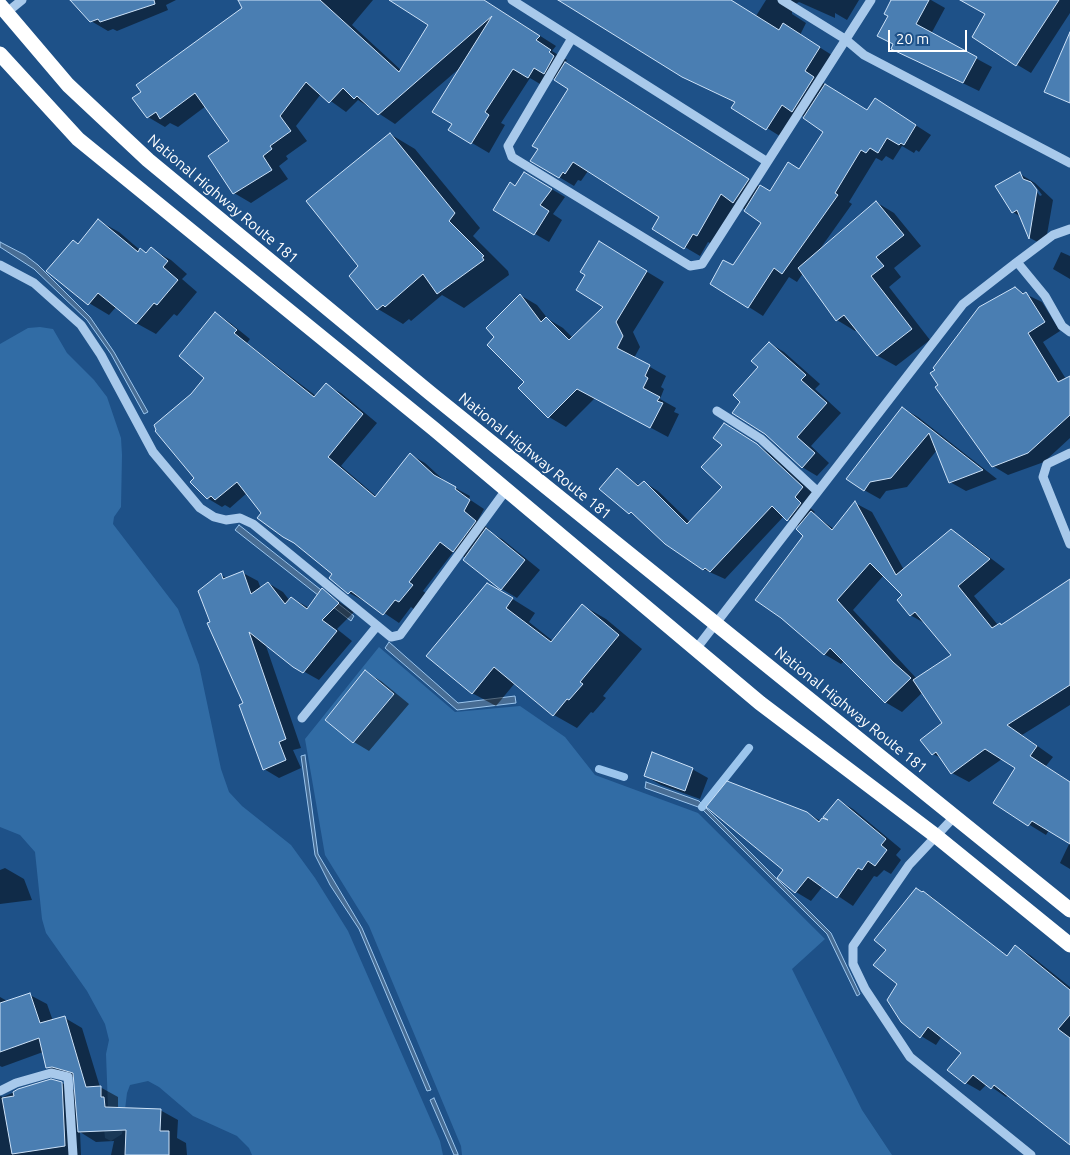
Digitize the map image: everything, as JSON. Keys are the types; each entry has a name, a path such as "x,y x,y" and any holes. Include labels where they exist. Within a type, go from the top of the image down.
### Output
{"highway":[{"name":"National Highway Route 181","path":"2,10 68,85 148,160 430,394 1070,910"},
{"path":"0,54 78,139 506,490 760,703 936,836 1070,945"}],"street":[{"path":"2,10 22,0"},
{"path":"512,0 766,161"},
{"path":"782,0 846,40 864,55 1070,163"},
{"path":"572,38 508,146 512,157 690,266 702,264 766,161 871,0"},
{"path":"696,649 963,304 1053,235 1070,229"},
{"path":"1017,262 1045,296 1062,326 1070,332"},
{"path":"0,264 34,283 81,325 101,355 153,452 200,508 214,517 226,520 240,518 253,524 391,637 400,635 506,490"},
{"path":"717,411 761,439 817,491"},
{"path":"1070,453 1047,464 1044,477 1070,544"},
{"path":"302,718 377,626"},
{"path":"955,816 909,865 853,946 853,964 865,989 910,1057 1031,1155"},
{"path":"0,1091 16,1083 52,1073 68,1077 73,1155"}],"shaded area":[{"path":"0,242 25,255 38,265 90,317 114,352 148,412 144,414 111,354 87,320 34,269 0,247"},
{"path":"28,328 53,329 67,353 94,380 107,397 121,438 122,455 121,507 114,517 113,524 178,609 199,665 221,769 229,792 242,806 291,845 315,878 348,931 440,1141 443,1155 252,1155 249,1148 237,1136 193,1116 159,1087 148,1081 130,1085 127,1093 122,1134 111,1141 105,1138 103,1119 108,1107 106,1054 109,1040 105,1024 87,991 46,933 42,919 35,852 20,835 0,827 0,344"},
{"path":"239,525 354,616 351,621 235,530"},
{"path":"389,642 458,703 515,696 516,703 457,710 385,648"},
{"path":"379,647 455,712 520,706 565,737 595,775 698,813 825,939 792,969 862,1110 892,1155 462,1155 461,1146 369,926 325,855 305,739"},
{"path":"305,755 318,854 362,928 431,1090 427,1091 359,929 330,885 315,855 301,756"},
{"path":"646,782 699,801 831,933 860,994 857,996 827,934 701,808 645,788"},
{"path":"434,1098 458,1155 454,1155 430,1100"}],"building":[{"path":"70,0 154,0 155,4 100,22 98,19 90,22"},
{"path":"238,0 320,0 399,72 428,25 389,0 484,0 540,36 536,40 551,50 549,52 554,56 544,74 534,68 528,78 513,69 485,112 489,115 471,144 448,130 452,124 432,112 492,16 378,115 357,96 354,99 343,88 329,103 306,82 280,116 291,131 270,146 272,149 263,156 272,170 233,194 208,156 229,141 195,93 160,119 156,112 147,118 132,98 141,92 136,85 242,8"},
{"path":"558,0 731,0 779,30 783,23 820,47 805,71 814,77 792,112 782,105 766,130 731,108 735,102 682,77"},
{"path":"891,0 929,0 916,24 977,57 963,83 891,49 893,44 877,36 888,16 884,14"},
{"path":"960,0 1059,0 1016,66 972,37 985,14"},
{"path":"1070,32 1070,103 1044,92"},
{"path":"565,62 749,179 733,203 721,194 697,236 693,234 684,249 652,229 659,217 573,162 565,174 563,172 559,178 530,161 538,149 532,146 568,89 554,80"},
{"path":"825,84 867,110 875,98 916,125 904,145 901,143 899,145 887,138 878,153 870,148 866,153 861,150 835,193 838,195 782,274 774,268 748,308 710,284 723,260 733,265 761,223 744,211 760,185 770,191 788,162 799,169 823,132 803,118"},
{"path":"390,133 455,213 449,221 484,256 482,257 484,260 437,294 423,274 385,307 383,305 377,310 349,276 358,266 306,201"},
{"path":"524,172 552,189 540,205 549,211 534,235 493,210 510,182 515,186"},
{"path":"1020,172 1023,179 1031,182 1037,190 1029,239 1017,210 1012,213 995,186"},
{"path":"876,201 904,235 876,257 884,266 871,276 912,329 877,356 844,315 836,321 798,268"},
{"path":"98,219 138,252 140,248 146,253 151,247 168,261 163,267 178,280 157,305 154,303 136,324 98,293 88,305 46,271 73,240 78,244"},
{"path":"599,241 647,271 616,322 623,336 617,348 650,365 645,376 648,378 643,388 660,397 657,401 663,403 650,428 577,389 548,418 518,388 524,382 487,345 494,337 486,328 520,294 541,322 546,317 569,340 603,307 576,290 585,275 580,272"},
{"path":"1015,287 1023,294 1026,292 1045,322 1028,333 1058,382 1070,376 1070,415 1028,453 992,467 935,387 938,385 930,373 935,370 933,368 979,307"},
{"path":"215,312 237,330 234,333 314,397 326,383 363,414 328,457 375,497 410,453 434,475 456,487 455,489 470,500 464,511 476,521 453,552 440,542 409,582 413,585 399,602 395,600 383,615 351,591 348,594 329,578 332,574 294,543 257,518 261,513 237,482 215,500 211,496 207,499 190,482 194,478 155,431 154,425 191,394 204,378 179,356"},
{"path":"769,342 806,375 801,380 827,403 797,437 815,453 802,468 765,434 732,413 740,402 733,395 758,367 751,361"},
{"path":"902,407 983,470 949,483 929,433 891,478 870,482 864,491 846,479"},
{"path":"724,423 757,444 803,487 795,497 801,503 787,521 772,506 710,572 705,568 703,570 665,544 631,512 629,514 599,489 617,468 638,486 644,481 687,524 722,487 701,467 722,445 713,438"},
{"path":"855,501 896,575 951,529 990,559 958,586 992,628 1000,623 1001,625 1070,579 1070,685 1007,725 1037,746 1030,756 1070,782 1070,844 1032,821 1028,826 993,803 1015,768 985,749 951,774 936,752 932,755 920,740 942,723 913,680 951,655 915,612 910,616 897,600 902,595 870,563 837,600 893,662 911,678 885,703 830,648 824,655 781,618 755,600 803,536 796,529 811,511 832,530"},
{"path":"486,528 525,560 501,590 463,560"},
{"path":"243,571 251,594 268,582 285,604 291,597 307,609 322,588 339,603 322,620 337,631 303,673 249,632 286,739 279,742 286,760 263,770 239,705 243,703 207,623 210,622 198,591 221,573 223,579"},
{"path":"487,583 513,598 506,608 551,642 582,604 619,635 580,682 583,684 553,716 494,667 472,694 426,656"},
{"path":"365,670 394,694 353,743 325,720"},
{"path":"652,752 693,768 685,791 644,776"},
{"path":"727,781 807,812 819,822 822,818 828,820 823,817 838,799 886,839 881,845 887,850 875,866 868,861 862,870 858,868 837,898 808,877 795,893 777,878 783,870 706,807"},
{"path":"916,888 923,891 1007,956 1015,945 1070,990 1070,1015 1058,1029 1070,1038 1070,1145 994,1085 991,1089 973,1075 965,1084 947,1070 961,1053 928,1027 920,1038 901,1022 887,1000 897,984 873,965 886,950 874,940"},
{"path":"30,993 40,1023 65,1016 86,1087 101,1086 101,1097 104,1097 105,1107 161,1109 160,1131 169,1131 169,1155 125,1155 126,1130 78,1132 73,1073 52,1067 46,1068 39,1038 0,1052 0,1003"},
{"path":"51,1079 62,1082 65,1146 12,1154 2,1098 14,1096 13,1092 18,1089"}],"waterway":[{"path":"702,807 749,748"},
{"path":"599,769 624,777"}]}
